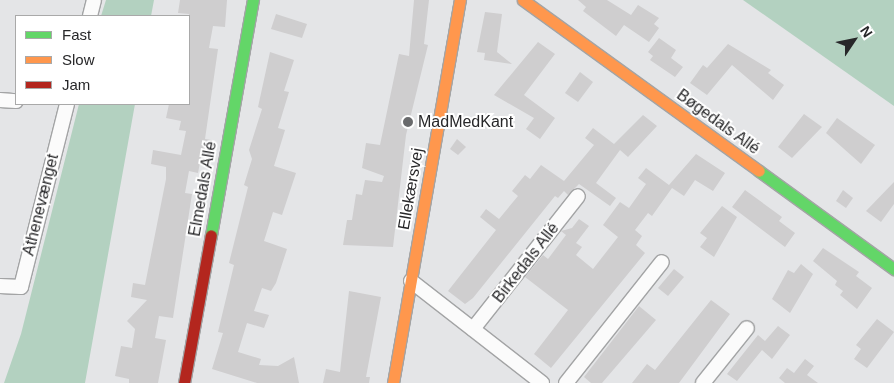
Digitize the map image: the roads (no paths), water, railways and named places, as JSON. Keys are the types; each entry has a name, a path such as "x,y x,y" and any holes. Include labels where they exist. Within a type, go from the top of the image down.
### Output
{"street":[{"path":"90,15 94,0"},
{"name":"Elmedals Allé","path":"184,383 253,0"},
{"name":"Ellekærsvej","path":"393,383 460,0"},
{"name":"Bøgedals Allé","path":"523,0 894,270"},
{"path":"0,100 15,100"},
{"name":"Athenevænget","path":"0,286 21,287 67,105"},
{"name":"Birkedals Allé","path":"473,329 578,196"},
{"path":"566,383 662,262"},
{"path":"411,281 542,383"},
{"path":"703,383 747,328"}],"place":[{"name":"MadMedKant","path":"408,122"}]}
